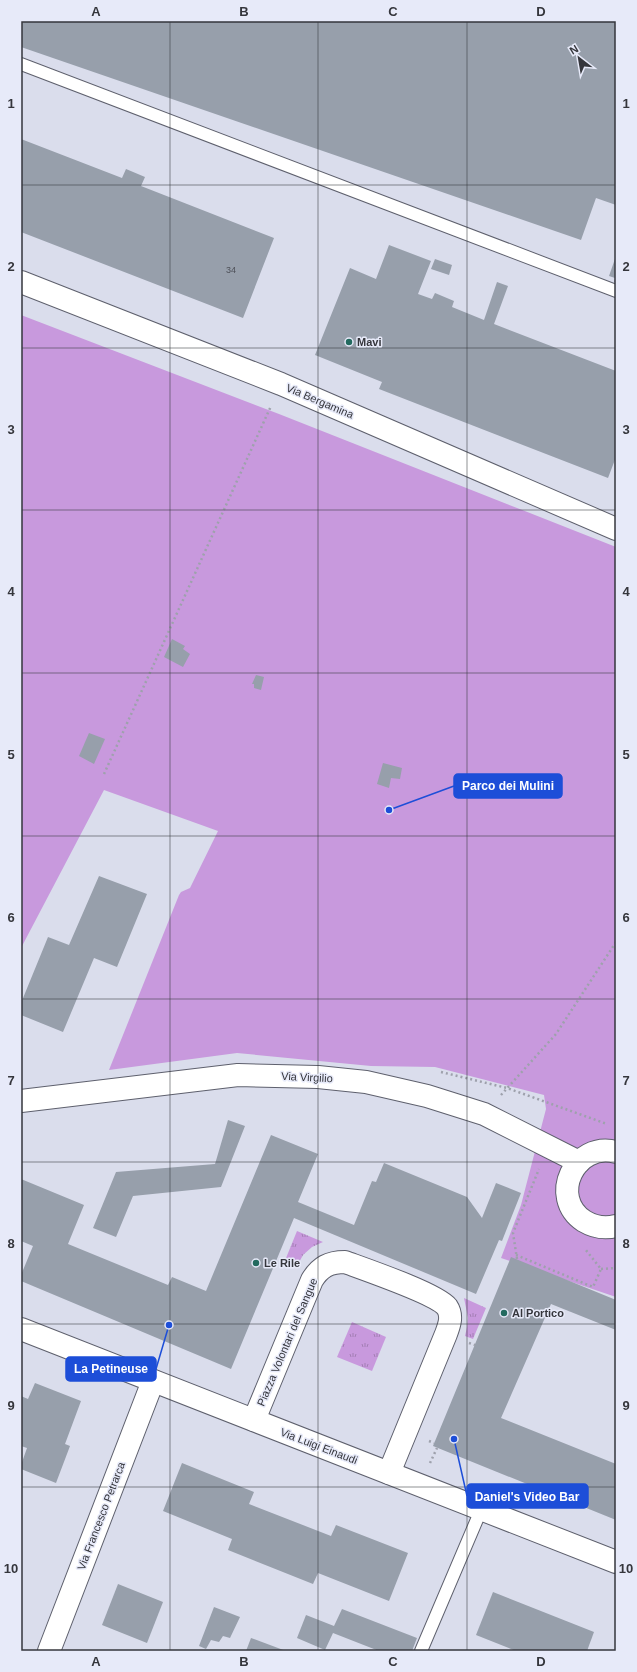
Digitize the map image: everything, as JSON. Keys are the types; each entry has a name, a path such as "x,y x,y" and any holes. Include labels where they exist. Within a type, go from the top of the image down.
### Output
{"street":[{"name":"Via Bergamina","path":"21,282 281,384 616,530"},
{"name":"Via Virgilio","path":"21,1101 238,1076 318,1077 366,1082 427,1096 484,1114 578,1162"},
{"path":"616,1152 599,1151 588,1155 578,1162 571,1172 567,1184 568,1196 572,1208 580,1218 590,1225 602,1228 616,1226"},
{"name":"Piazza Volontari del Sangue","path":"254,1420 312,1280 322,1267 335,1262 345,1262 433,1297 447,1308 450,1314 450,1323 446,1334 389,1473"},
{"name":"Via Luigi Einaudi","path":"21,1329 616,1562"},
{"name":"Via Francesco Petrarca","path":"49,1651 153,1381"}],"lane":[{"path":"21,64 616,291"},
{"path":"421,1651 481,1510"}],"path":[{"path":"104,774 281,384"},
{"path":"484,1114 556,1034 616,942"},
{"path":"517,1259 513,1233 548,1146"},
{"path":"601,1269 616,1268"}],"green space":[{"path":"21,315 279,414 616,547 616,1297 501,1258 521,1205 546,1109 544,1095 435,1067 371,1066 237,1053 109,1070 179,895 181,892 190,888 218,831 104,790 21,948"},
{"path":"297,1231 323,1242 312,1247 303,1255 296,1268 284,1263"},
{"path":"464,1298 486,1308 473,1339 465,1336 468,1318"},
{"path":"352,1322 386,1337 372,1371 337,1357"}],"building":[{"path":"21,21 616,21 616,205 596,198 581,240 21,47"},
{"path":"21,139 122,178 126,169 145,177 141,186 274,238 243,318 21,232"},
{"path":"389,245 431,261 418,294 432,299 435,293 454,301 452,307 484,320 497,282 508,286 494,324 616,371 616,457 608,478 379,389 382,382 315,355 350,268 376,279"},
{"path":"616,256 616,283 614,282 615,278 609,276"},
{"path":"435,259 452,265 449,275 431,269"},
{"path":"172,639 185,646 183,649 190,654 183,667 164,657"},
{"path":"256,675 264,677 261,690 254,688 254,684 252,684"},
{"path":"89,733 105,739 94,764 79,756"},
{"path":"383,763 402,768 400,779 391,778 389,788 377,784"},
{"path":"99,876 147,894 117,967 94,958 63,1032 21,1015 21,1003 48,937 69,945"},
{"path":"228,1120 245,1126 221,1187 133,1196 116,1237 93,1228 116,1172 215,1164"},
{"path":"271,1135 318,1154 298,1202 354,1225 372,1181 376,1182 384,1163 467,1197 482,1218 496,1183 521,1193 502,1241 499,1240 476,1294 294,1218 231,1369 21,1281 21,1275 33,1246 21,1241 21,1179 84,1205 68,1244 168,1285 172,1277 206,1291"},
{"path":"511,1257 616,1300 616,1330 551,1304 501,1418 616,1464 616,1520 433,1446"},
{"path":"35,1383 81,1401 65,1444 70,1446 56,1483 21,1469 27,1448 21,1446 21,1396 28,1399"},
{"path":"182,1463 254,1492 249,1504 331,1536 336,1525 408,1553 389,1601 318,1573 313,1584 228,1550 232,1539 163,1511"},
{"path":"118,1584 163,1602 147,1643 102,1625"},
{"path":"493,1592 594,1632 587,1651 516,1651 476,1635"},
{"path":"214,1607 240,1617 230,1638 223,1636 219,1642 211,1640 206,1649 199,1646"},
{"path":"342,1609 417,1638 412,1651 379,1651 333,1633 325,1650 297,1638 306,1615 334,1626"},
{"path":"251,1638 286,1651 246,1651"}],"place":[{"name":"Mavi","path":"349,342"},
{"name":"Parco dei Mulini","path":"389,810"},
{"name":"Le Rile","path":"256,1263"},
{"name":"Al Portico","path":"504,1313"},
{"name":"La Petineuse","path":"169,1325"},
{"name":"Daniel's Video Bar","path":"454,1439"}]}
